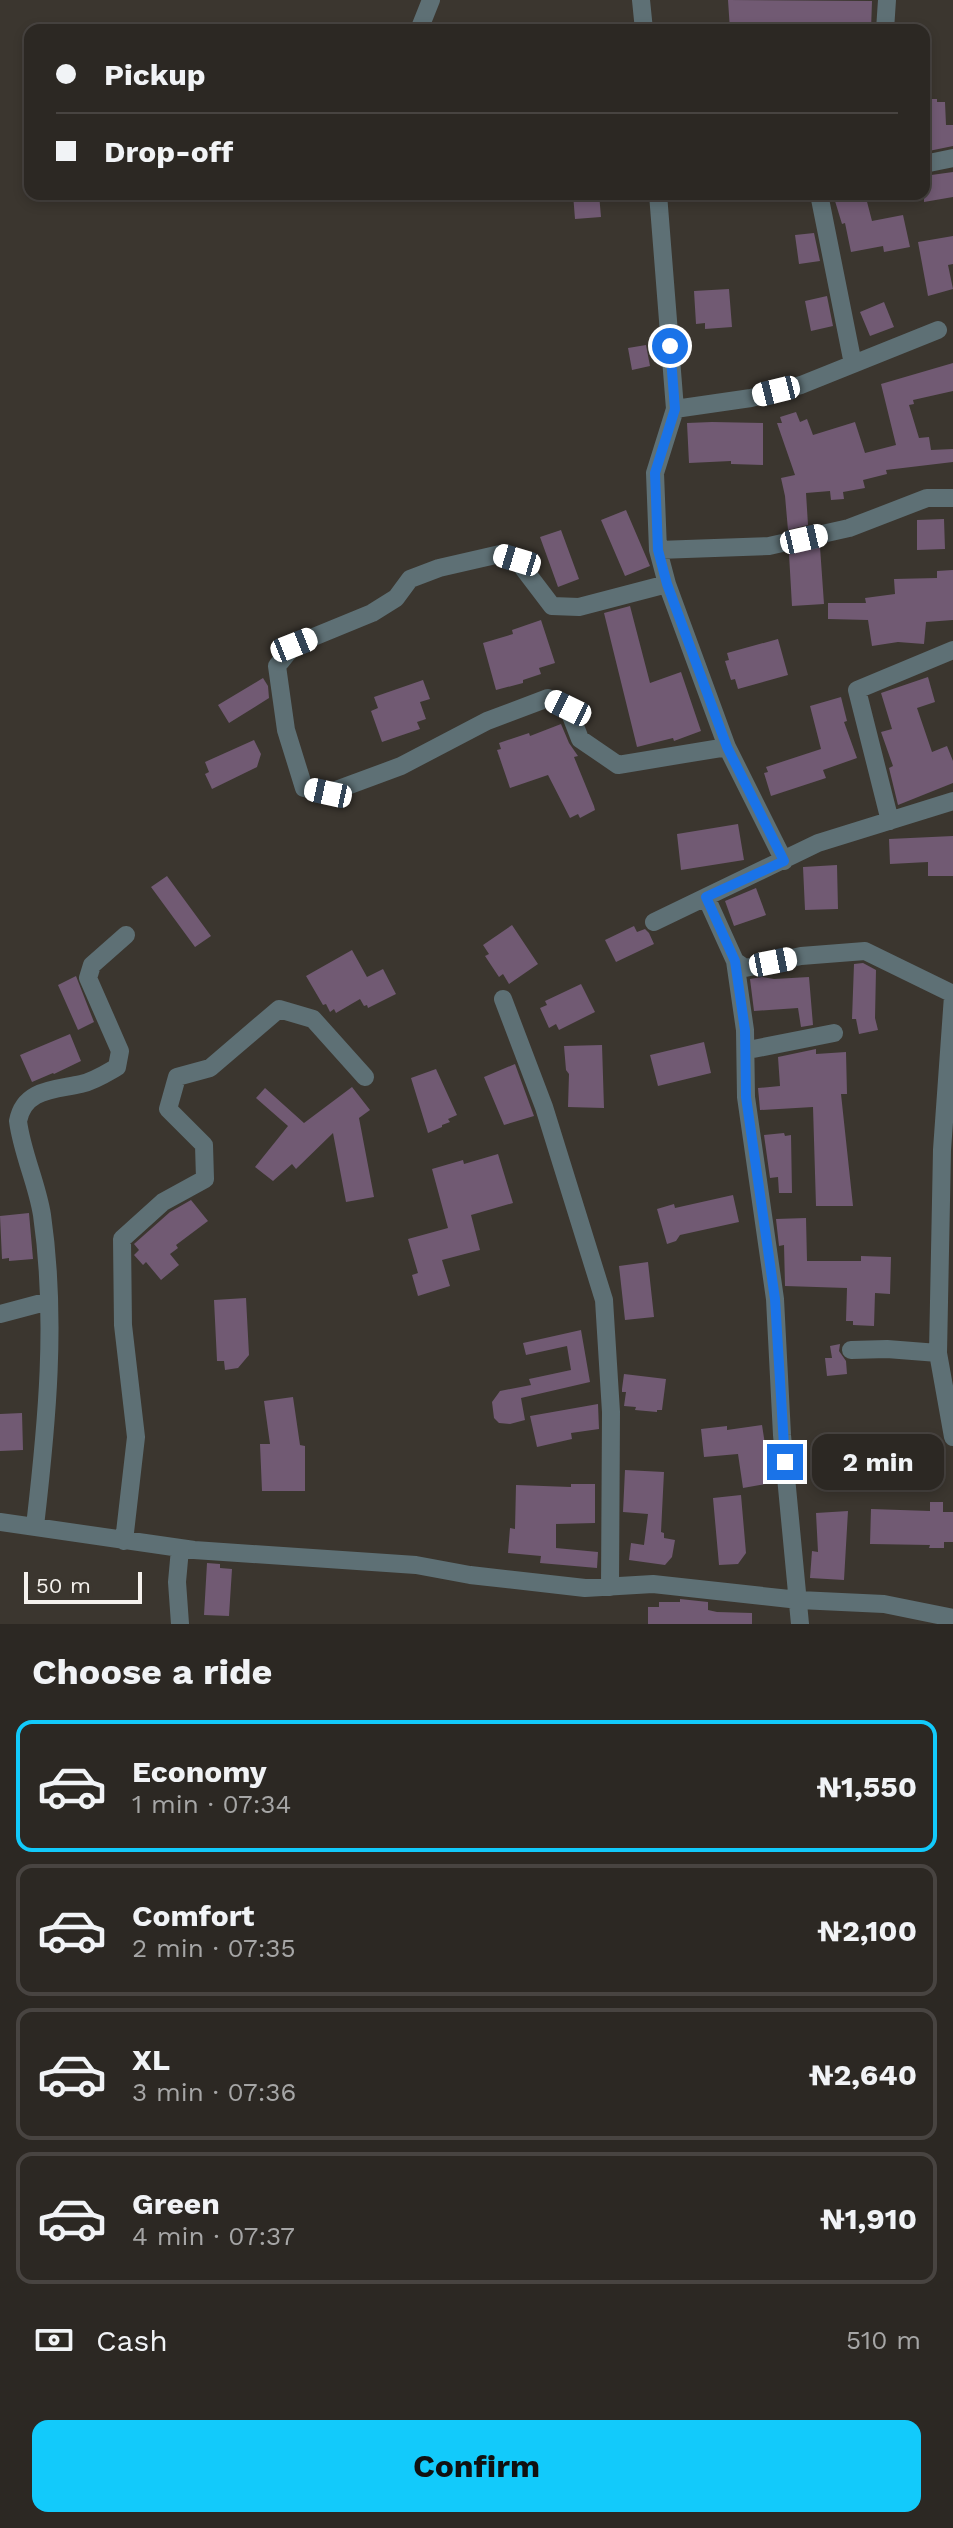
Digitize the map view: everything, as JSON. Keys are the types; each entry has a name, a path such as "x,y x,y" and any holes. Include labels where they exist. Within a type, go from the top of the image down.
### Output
{"street":[{"path":"421,24 431,0"},
{"path":"641,0 643,24"},
{"path":"885,24 887,0"},
{"path":"930,163 953,158"},
{"path":"658,200 675,409 655,473 658,550 667,584 727,747 784,861"},
{"path":"820,200 853,364"},
{"path":"675,409 751,398 801,385 938,330"},
{"path":"658,550 769,546 849,528 927,498 953,498"},
{"path":"667,584 579,607 552,606 517,560 500,554 439,568 410,579 396,598 372,613 294,645 277,666 286,730 304,788 328,793 401,766 487,721 548,698 568,708 580,739 618,765 727,747"},
{"path":"890,821 857,690 953,650"},
{"path":"654,922 818,843 953,801"},
{"path":"706,897 735,961 748,1050 746,1097 775,1299 782,1435 800,1624"},
{"path":"35,1526 46,1426 49,1301 42,1214 18,1121 20,1110 29,1099 46,1090 97,1079 117,1067 120,1051 88,978 92,965 126,935"},
{"path":"735,961 745,968 801,956 865,951 953,995 938,1353 953,1437"},
{"path":"503,999 544,1107 604,1300 611,1412 610,1587"},
{"path":"124,1541 136,1437 123,1325 122,1239 163,1202 205,1179 204,1145 168,1109 177,1077 210,1068 279,1009 313,1019 365,1077"},
{"path":"748,1050 834,1033"},
{"path":"0,1314 49,1301"},
{"path":"851,1350 938,1353"},
{"path":"0,1522 180,1549 416,1565 470,1575 585,1588 653,1584 799,1600 884,1604 953,1618"},
{"path":"180,1549 177,1582 180,1624"}],"building":[{"path":"728,0 872,1 871,24 730,24"},
{"path":"930,99 945,102 946,125 953,125 953,146 930,151"},
{"path":"953,172 953,197 924,202 930,200 930,175"},
{"path":"573,200 600,200 601,217 575,219"},
{"path":"867,200 872,221 903,215 910,247 884,252 883,246 851,252 845,223 842,224 835,201"},
{"path":"814,233 820,261 799,264 795,235"},
{"path":"953,236 953,264 948,265 953,289 928,296 918,242"},
{"path":"729,289 732,327 705,329 705,323 696,324 694,291"},
{"path":"827,296 833,326 811,331 805,301"},
{"path":"884,302 894,327 870,336 860,312"},
{"path":"646,345 650,366 632,370 628,348"},
{"path":"953,363 953,391 913,400 914,404 909,405 919,438 929,437 931,450 953,449 953,462 886,470 887,474 863,480 865,488 843,492 844,499 831,500 830,491 806,493 808,525 788,530 781,478 795,475 777,423 782,423 780,417 796,412 800,422 807,419 813,435 855,422 865,453 896,445 881,384"},
{"path":"687,423 763,423 763,465 731,464 731,461 689,463"},
{"path":"626,510 650,566 625,576 601,520"},
{"path":"944,519 945,549 917,550 917,520"},
{"path":"561,530 579,579 558,587 540,537"},
{"path":"820,547 824,604 792,606 789,554"},
{"path":"953,570 953,620 926,622 924,644 898,642 872,646 868,620 828,619 828,603 866,603 865,598 895,594 894,579 937,578 937,571"},
{"path":"630,606 650,683 681,672 701,731 674,741 673,738 637,747 604,613"},
{"path":"541,620 555,663 539,668 541,674 523,680 523,683 496,690 483,643 513,634 512,630"},
{"path":"778,639 788,675 738,689 735,679 731,680 725,661 729,660 727,653"},
{"path":"928,677 935,702 917,708 932,752 947,746 953,761 953,783 898,805 889,768 893,766 881,732 892,729 881,693"},
{"path":"263,678 268,686 269,698 229,723 218,705"},
{"path":"423,680 430,699 420,702 426,719 417,722 420,729 382,742 371,711 378,708 374,697"},
{"path":"841,697 847,721 844,722 857,758 823,770 826,778 771,796 764,773 768,772 766,767 821,749 810,706"},
{"path":"561,724 578,756 574,757 595,810 580,818 578,814 570,818 548,775 510,788 497,750 501,749 499,743"},
{"path":"254,740 261,754 257,767 212,789 205,774 209,772 205,762"},
{"path":"738,824 744,860 681,870 677,834"},
{"path":"953,836 953,876 928,876 928,862 890,864 889,839"},
{"path":"837,865 838,909 805,910 803,867"},
{"path":"167,876 211,936 195,947 151,887"},
{"path":"756,888 766,915 734,926 725,901"},
{"path":"512,925 538,964 509,984 503,974 499,977 485,956 489,954 483,945"},
{"path":"634,926 637,932 645,929 654,944 616,962 605,940"},
{"path":"352,950 367,977 383,969 396,994 368,1008 360,999 336,1013 334,1009 330,1012 306,976"},
{"path":"863,963 876,970 875,1018 878,1030 859,1034 856,1019 852,1019 854,964"},
{"path":"76,976 94,1022 78,1030 58,985"},
{"path":"809,977 813,1025 801,1027 798,1008 754,1011 750,979"},
{"path":"581,984 595,1012 559,1030 556,1024 549,1028 540,1008 547,1005 545,1001"},
{"path":"70,1034 81,1061 32,1082 20,1055"},
{"path":"704,1042 711,1073 658,1086 650,1055"},
{"path":"602,1045 604,1108 568,1107 569,1074 564,1046"},
{"path":"816,1049 816,1054 846,1052 847,1094 841,1094 853,1206 816,1206 813,1107 760,1110 758,1088 780,1086 778,1057"},
{"path":"515,1064 534,1116 504,1125 484,1077"},
{"path":"436,1069 457,1115 428,1133 411,1078"},
{"path":"352,1087 370,1110 359,1118 374,1197 346,1202 333,1133 296,1169 292,1164 273,1181 255,1167 288,1126 256,1098 265,1088 304,1123"},
{"path":"784,1133 785,1136 791,1135 792,1193 779,1193 778,1177 770,1178 764,1135"},
{"path":"498,1154 513,1203 471,1215 480,1250 442,1260 450,1286 418,1296 412,1275 418,1273 408,1239 448,1228 432,1169"},
{"path":"733,1195 739,1222 680,1235 676,1241 667,1244 657,1209"},
{"path":"191,1200 208,1221 176,1245 178,1248 170,1254 179,1265 161,1280 146,1262 143,1265 134,1255 139,1250 134,1244 170,1212"},
{"path":"29,1213 33,1259 2,1259 0,1216"},
{"path":"806,1218 807,1261 861,1261 861,1256 891,1257 890,1294 875,1293 874,1326 853,1325 853,1321 846,1321 847,1288 785,1286 784,1245 779,1246 776,1219"},
{"path":"648,1262 654,1317 625,1320 619,1266"},
{"path":"246,1298 249,1355 238,1368 225,1370 224,1361 217,1361 214,1300"},
{"path":"581,1330 590,1382 521,1398 525,1420 499,1423 494,1418 492,1402 500,1391 531,1385 529,1379 571,1370 567,1346 526,1355 523,1343"},
{"path":"840,1344 839,1351 846,1361 847,1374 827,1376 825,1358 832,1358 830,1346"},
{"path":"624,1374 666,1379 662,1410 635,1410 636,1407 624,1406"},
{"path":"293,1397 300,1445 305,1446 305,1491 262,1491 260,1444 270,1444 264,1401"},
{"path":"598,1404 599,1429 571,1433 572,1439 537,1447 530,1416"},
{"path":"22,1413 23,1450 0,1451 0,1414"},
{"path":"762,1425 771,1483 743,1488 738,1454 704,1457 701,1429 727,1426 727,1430"},
{"path":"625,1470 664,1472 661,1532 664,1538 675,1540 672,1557 665,1565 629,1560 631,1543 644,1545 648,1514 623,1512"},
{"path":"571,1484 595,1484 595,1523 556,1524 556,1548 598,1552 597,1568 540,1563 541,1556 508,1553 510,1528 515,1529 516,1485 571,1487"},
{"path":"741,1495 746,1553 738,1564 719,1565 713,1498"},
{"path":"930,1502 943,1502 943,1512 953,1512 953,1542 944,1542 944,1548 870,1544 871,1509 930,1511"},
{"path":"848,1511 844,1580 810,1578 812,1551 818,1552 816,1513"},
{"path":"207,1563 232,1569 229,1616 204,1615"},
{"path":"680,1599 708,1602 708,1610 717,1612 752,1613 752,1624 648,1624 648,1607 659,1607 659,1602 680,1602"}],"route":[{"path":"670,346 675,409 655,473 658,550 667,584 727,747 784,861 706,897 735,961 748,1050 746,1097 775,1299 785,1462"}]}
